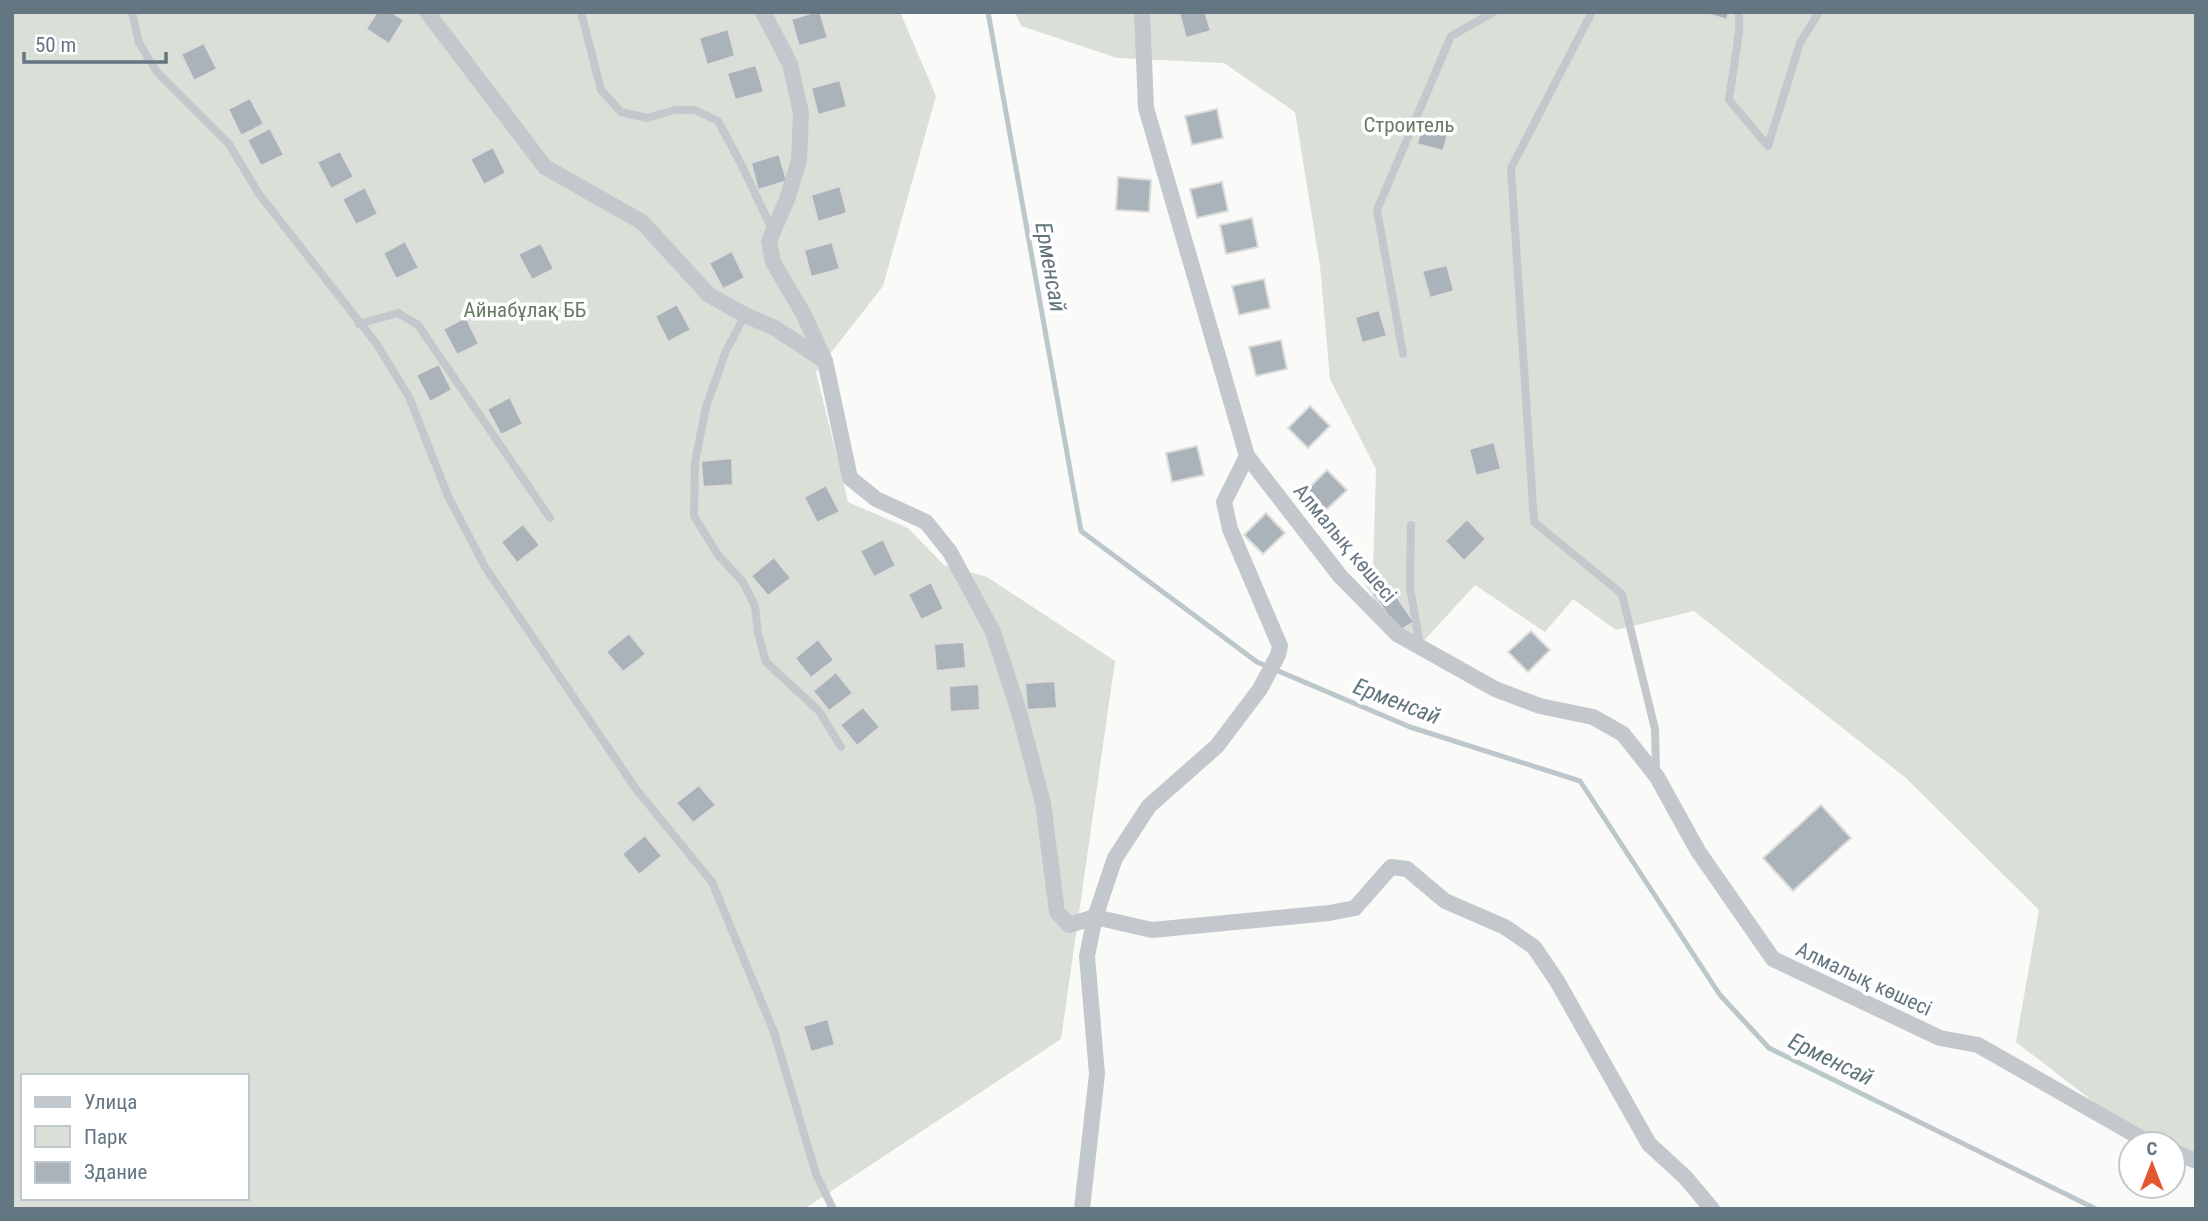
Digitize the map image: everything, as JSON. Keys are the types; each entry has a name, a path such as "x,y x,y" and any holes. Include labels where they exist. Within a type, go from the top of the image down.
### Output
{"street":[{"path":"427,12 545,167 642,222 709,295 775,328 825,361"},
{"path":"763,12 790,64 801,113 799,160 788,197 769,241 773,262 804,315 825,361 850,478 876,499 926,522 950,552 993,632 1019,712 1043,803 1057,912 1069,925 1095,917 1152,930 1329,913 1355,908 1391,867 1407,869 1445,901 1506,927 1534,947 1557,981 1649,1144 1685,1177 1712,1209"},
{"name":"Алмалық көшесі","path":"1142,12 1146,108 1247,456 1340,576 1396,634 1495,689 1540,706 1593,717 1623,734 1657,777 1698,851 1773,960 1940,1038 1979,1045 2127,1130"},
{"path":"1082,1209 1097,1074 1087,956 1095,917 1115,858 1149,806 1217,746 1260,689 1280,646 1230,529 1224,502 1247,456"}],"lane":[{"path":"132,12 139,43 157,72 229,144 259,194 376,343 410,397 448,496 485,566 636,789 712,882 774,1031 816,1174 833,1209"},
{"path":"581,12 601,90 621,113 647,118 675,110 695,110 718,121 773,232"},
{"path":"1403,354 1377,210 1451,36 1494,12"},
{"path":"1592,12 1511,168 1534,522 1622,594 1655,729 1657,777"},
{"path":"1739,12 1739,32 1729,100 1768,146 1800,43 1819,12"},
{"path":"359,324 398,313 418,325 550,518"},
{"path":"745,315 726,351 706,407 695,461 694,516 718,555 743,583 755,606 758,633 766,662 819,711 841,747"},
{"path":"1411,525 1410,587 1420,645"}],"green space":[{"name":"Айнабұлақ ББ","path":"12,12 900,12 936,96 883,286 816,372 848,502 908,528 944,565 987,577 1115,661 1061,1039 804,1209 12,1209"},
{"name":"Строитель","path":"1015,12 2196,12 2196,1158 2187,1153 2187,1130 2130,1130 2016,1042 2039,910 1906,778 1694,611 1616,630 1573,599 1545,632 1475,585 1420,645 1372,609 1376,469 1330,379 1320,266 1295,112 1224,63 1117,58 1021,26"}],"building":[{"path":"377,12 391,12 404,20 389,44 366,29"},
{"path":"820,12 828,38 799,46 791,19"},
{"path":"1179,12 1205,12 1211,31 1186,38"},
{"path":"1702,12 1729,12 1727,20"},
{"path":"728,29 735,56 707,65 699,38"},
{"path":"204,43 217,69 194,81 181,54"},
{"path":"756,65 764,92 735,100 727,73"},
{"path":"840,80 847,107 818,115 811,88"},
{"path":"250,98 264,124 241,136 228,109"},
{"path":"1217,109 1223,138 1192,145 1185,116"},
{"path":"1424,121 1450,128 1443,151 1417,144"},
{"path":"270,128 284,155 261,166 247,140"},
{"path":"493,147 506,173 484,185 470,159"},
{"path":"340,151 354,177 331,189 317,162"},
{"path":"779,154 787,181 758,190 751,163"},
{"path":"1118,177 1151,180 1149,212 1116,210"},
{"path":"1222,182 1228,211 1197,218 1190,189"},
{"path":"840,186 847,213 818,222 811,195"},
{"path":"365,187 378,214 356,225 342,199"},
{"path":"1252,218 1258,247 1226,254 1220,225"},
{"path":"405,241 419,268 396,279 383,253"},
{"path":"832,242 840,269 811,277 804,250"},
{"path":"541,243 554,269 532,280 518,254"},
{"path":"732,251 745,278 723,289 709,263"},
{"path":"1447,265 1454,291 1430,298 1422,271"},
{"path":"1264,279 1270,308 1239,315 1232,286"},
{"path":"677,304 691,330 668,342 655,316"},
{"path":"1379,310 1387,336 1362,343 1355,317"},
{"path":"466,317 479,344 457,355 443,329"},
{"path":"1281,340 1287,369 1256,376 1249,347"},
{"path":"439,364 452,390 430,402 416,375"},
{"path":"510,397 523,424 501,435 487,409"},
{"path":"1310,406 1330,426 1308,448 1288,428"},
{"path":"1494,442 1501,469 1476,476 1469,449"},
{"path":"1197,446 1204,475 1172,482 1166,453"},
{"path":"732,458 733,485 703,487 701,461"},
{"path":"1327,470 1347,490 1325,511 1305,492"},
{"path":"826,485 840,512 817,523 804,497"},
{"path":"1266,513 1285,533 1263,554 1244,535"},
{"path":"1467,519 1486,539 1464,561 1445,541"},
{"path":"523,524 540,545 517,563 501,542"},
{"path":"883,539 896,566 874,577 860,551"},
{"path":"774,557 791,578 768,596 751,576"},
{"path":"1380,572 1414,622 1399,631 1366,584"},
{"path":"931,582 944,609 921,620 908,594"},
{"path":"1531,631 1550,650 1528,672 1508,652"},
{"path":"629,633 646,654 623,672 606,652"},
{"path":"818,639 834,660 811,678 795,658"},
{"path":"964,642 966,668 936,671 934,644"},
{"path":"836,672 853,693 829,711 813,691"},
{"path":"1055,681 1057,708 1027,710 1025,683"},
{"path":"979,684 980,710 950,712 949,686"},
{"path":"863,707 880,727 857,746 840,725"},
{"path":"699,785 716,805 693,823 676,803"},
{"path":"1821,805 1851,838 1793,891 1763,858"},
{"path":"645,835 662,856 639,875 622,854"},
{"path":"828,1019 835,1045 811,1052 803,1026"}],"waterway":[{"name":"Ерменсай","path":"988,12 1081,531 1257,662 1410,727 1580,781 1720,995 1769,1048 2096,1209"}]}
